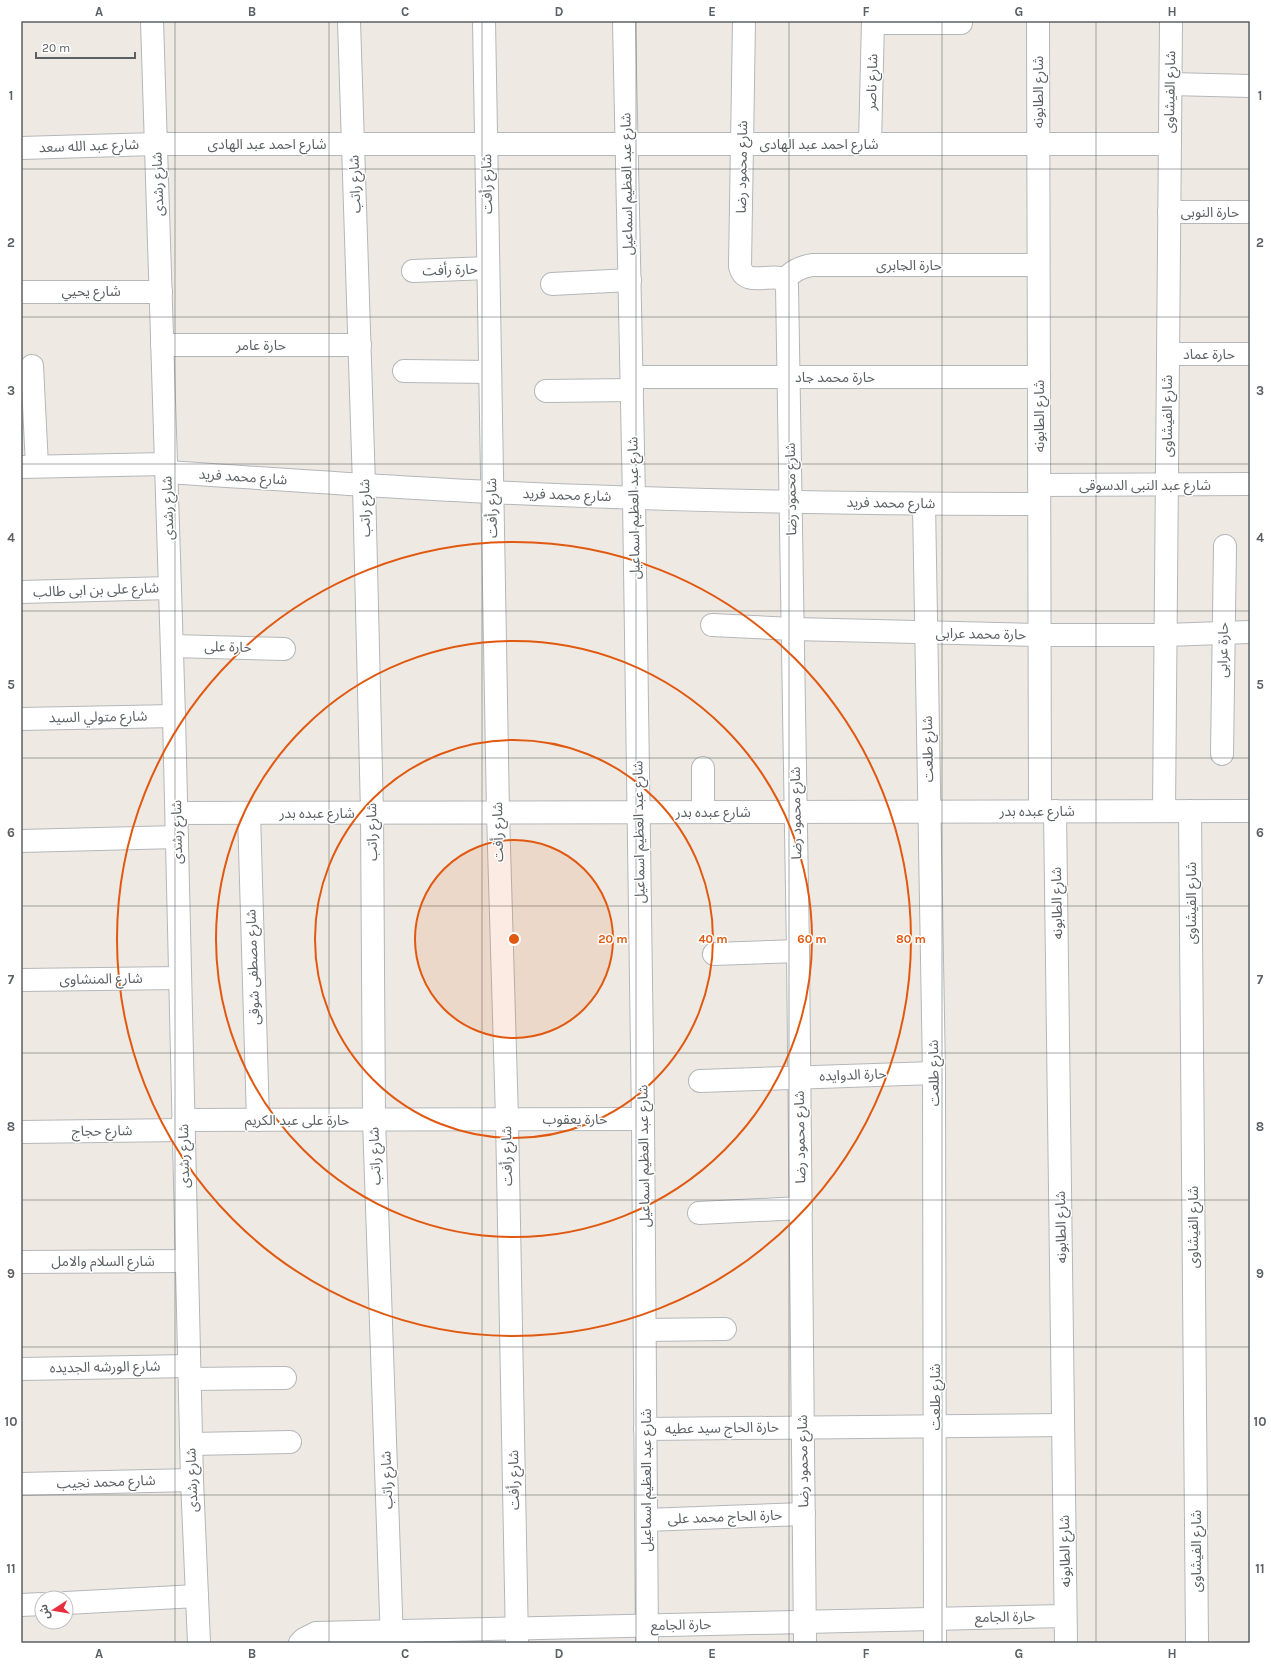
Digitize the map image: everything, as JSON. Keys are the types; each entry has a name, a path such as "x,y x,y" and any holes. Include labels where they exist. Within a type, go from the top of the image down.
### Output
{"street":[{"name":"شارع رشدى","path":"152,21 174,716 192,1480 199,1643"},
{"name":"شارع راتب","path":"349,21 360,345 372,813 374,1120 392,1637"},
{"name":"شارع رأفت","path":"484,21 498,812 507,1119 517,1636"},
{"name":"شارع عبد العظيم اسماعيل","path":"624,21 634,498 643,1119 646,1634"},
{"name":"شارع محمود رضا","path":"744,21 740,266 745,276 751,278 775,277 784,280 787,285 800,1077 805,1632"},
{"name":"شارع الطابونه","path":"1038,21 1040,635 1048,811 1063,1425 1066,1643"},
{"name":"شارع الفيشاوى","path":"1164,811 1171,21"},
{"path":"873,22 961,23"},
{"name":"شارع ناصر","path":"870,143 873,22"},
{"path":"1171,84 1250,86"},
{"name":"شارع احمد عبد الهادى","path":"156,144 1170,144"},
{"name":"شارع عبد الله سعد","path":"21,148 156,144"},
{"name":"حارة النوبى","path":"1169,212 1250,212"},
{"name":"حارة الجابرى","path":"784,280 792,272 801,267 812,265 1038,264"},
{"name":"حارة رأفت","path":"412,271 488,268"},
{"path":"552,284 630,280"},
{"name":"شارع يحيي","path":"21,292 161,292"},
{"name":"حارة عامر","path":"162,344 360,345"},
{"name":"حارة عماد","path":"1168,354 1250,354"},
{"path":"29,467 32,366"},
{"path":"404,371 490,372"},
{"name":"حارة محمد جاد","path":"546,391 632,383 789,377 1039,377"},
{"name":"شارع محمد فريد","path":"29,467 167,468 364,485 634,498 924,504 1039,494"},
{"name":"شارع عبد النبى الدسوقى","path":"1039,494 1167,484 1250,484"},
{"name":"شارع طلعت","path":"924,504 934,1073 935,1643"},
{"name":"حارة عرابى","path":"1222,754 1225,546"},
{"name":"شارع على بن ابى طالب","path":"21,592 170,588"},
{"name":"حارة محمد عرابى","path":"712,624 793,629 1040,635 1166,635 1250,632"},
{"name":"حارة على","path":"172,646 284,648"},
{"name":"شارع متولي السيد","path":"21,719 174,716"},
{"path":"703,768 703,812"},
{"name":"شارع عبده بدر","path":"176,813 1250,810"},
{"name":"شارع الفيشاوى","path":"1190,811 1196,1643"},
{"name":"شارع مصطفى شوقى","path":"248,813 258,1120"},
{"path":"21,840 177,837"},
{"path":"714,954 798,951"},
{"name":"شارع المنشاوى","path":"21,980 180,978"},
{"name":"حارة الدوايده","path":"700,1081 934,1073"},
{"name":"حارة يعقوب","path":"507,1119 643,1119"},
{"name":"حارة على عبد الكريم","path":"183,1125 258,1120 507,1119"},
{"name":"شارع حجاج","path":"21,1132 183,1125"},
{"path":"700,1213 801,1208"},
{"name":"شارع السلام والامل","path":"21,1262 186,1261"},
{"path":"645,1330 725,1329"},
{"name":"شارع الورشه الجديده","path":"21,1369 190,1372 285,1378"},
{"name":"حارة الحاج سيد عطيه","path":"645,1429 1063,1425"},
{"path":"191,1444 290,1442"},
{"name":"شارع محمد نجيب","path":"21,1484 192,1480"},
{"name":"حارة الحاج محمد على","path":"646,1520 804,1514"},
{"path":"74,1603 197,1596"},
{"path":"21,1606 34,1605"},
{"name":"حارة الجامع","path":"300,1643 304,1639 316,1633 392,1637 805,1632 936,1619 1066,1616"}]}
